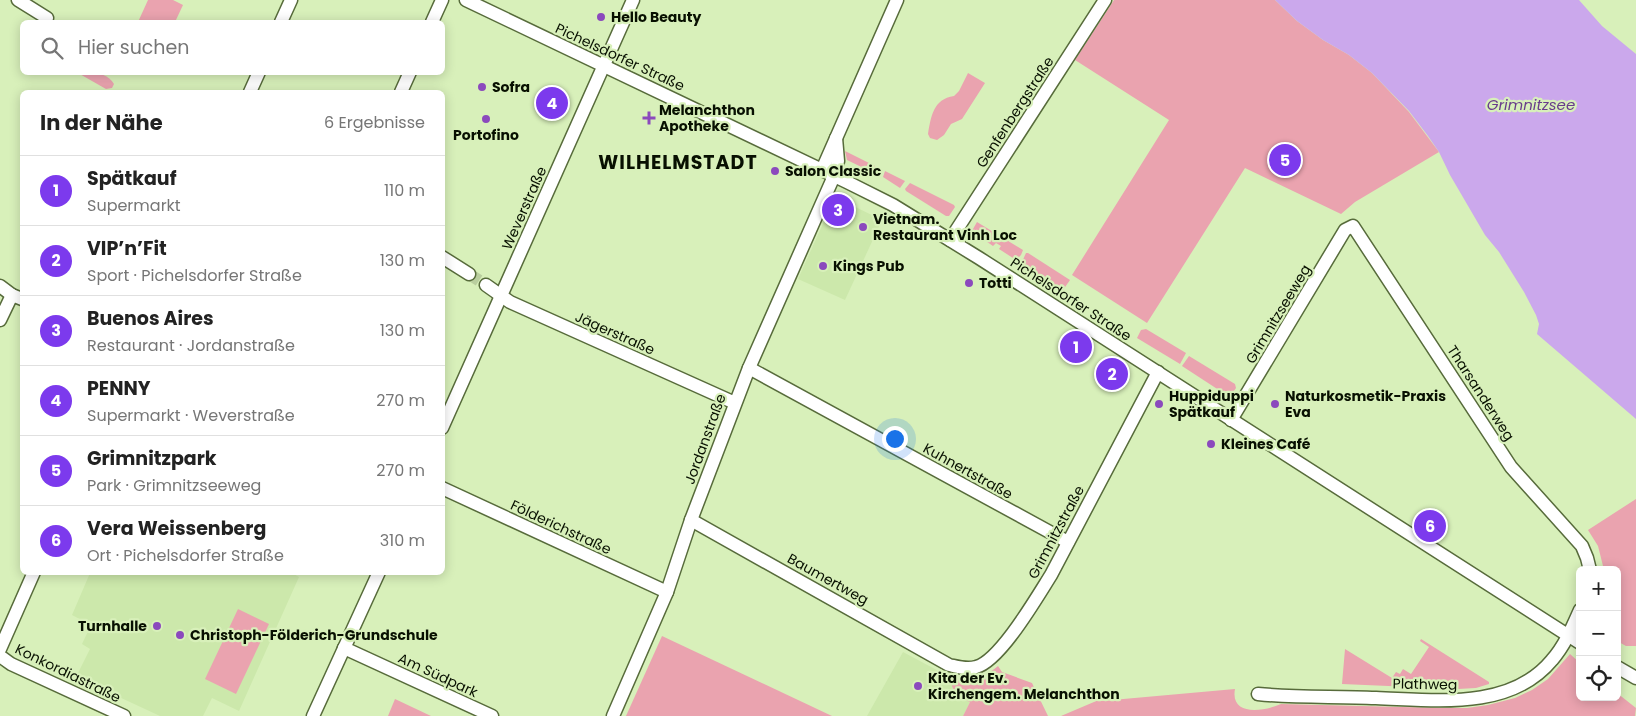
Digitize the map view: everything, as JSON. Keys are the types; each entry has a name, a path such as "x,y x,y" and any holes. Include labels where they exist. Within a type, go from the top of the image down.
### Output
{"street":[{"path":"18,0 47,18"},
{"path":"282,20 291,0"},
{"path":"433,20 442,0"},
{"name":"Pichelsdorfer Straße","path":"466,0 822,170 893,206 1158,372 1576,640"},
{"name":"Weverstraße","path":"445,421 633,0"},
{"path":"822,170 897,0"},
{"name":"Genfenbergstraße","path":"950,240 1105,0"},
{"path":"251,90 258,75"},
{"path":"402,90 409,75"},
{"name":"Jordanstraße","path":"613,716 667,592 691,520 749,368 834,176 838,161 836,138"},
{"name":"Grimnitzseeweg","path":"1231,420 1345,230 1353,226"},
{"name":"Tharsanderweg","path":"1353,226 1511,467 1582,546 1589,566"},
{"path":"445,260 469,274"},
{"name":"Jägerstraße","path":"486,285 510,302 735,403"},
{"path":"0,286 17,297 0,320"},
{"name":"Kuhnertstraße","path":"749,368 1068,542"},
{"name":"Grimnitzstraße","path":"949,665 964,668 977,667 987,662 997,653 1031,608 1158,372"},
{"name":"Földerichstraße","path":"445,489 667,592"},
{"name":"Baumertweg","path":"691,520 949,665"},
{"path":"0,648 33,575"},
{"path":"313,716 378,575"},
{"path":"1569,636 1580,611"},
{"name":"Plathweg","path":"1258,694 1288,697 1338,696 1451,700 1474,699 1520,685 1536,675 1552,661 1569,636"},
{"name":"Am Südpark","path":"344,648 492,716"},
{"name":"Konkordiastraße","path":"0,656 11,664 124,716"},
{"path":"1621,669 1636,678"}],"shaded area":[{"path":"148,0 173,0 183,5 176,20 139,20"},
{"path":"1114,0 1275,0 1297,21 1323,40 1349,55 1372,73 1409,112 1439,152 1355,202 1341,214 1245,168 1147,323 1072,275 1169,120 1075,60"},
{"path":"968,73 985,83 962,119 951,124 944,135 937,140 930,138 928,134 934,110 942,101 954,96 959,91"},
{"path":"82,75 103,75 107,77 114,84 112,88 106,89"},
{"path":"845,151 881,169 878,175 847,160"},
{"path":"885,171 905,181 900,188 883,177"},
{"path":"910,183 954,205 955,207 949,216 946,216 906,191 905,189"},
{"path":"835,197 882,220 845,300 798,279"},
{"path":"977,222 1023,250 1021,255 1016,260 999,249 1001,246 996,243 993,246 974,233 973,229"},
{"path":"1026,253 1070,280 1063,290 1055,287 1021,264"},
{"path":"1146,329 1186,353 1180,364 1137,338 1141,330"},
{"path":"1189,356 1235,384 1236,388 1231,395 1228,396 1182,366"},
{"path":"1636,499 1636,646 1626,646 1621,643 1621,566 1603,566 1598,546 1588,530"},
{"name":"Christoph-Földerich-Grundschule","path":"89,575 295,575 299,577 239,711 212,698 203,716 160,716 76,677 90,649 82,644 91,625 72,615"},
{"path":"238,609 269,624 236,694 205,679"},
{"path":"662,636 832,716 626,716"},
{"path":"1421,639 1489,682 1489,684 1476,688 1458,689 1342,684 1345,649 1392,678 1396,672 1400,674 1403,669 1411,674 1429,647 1420,641"},
{"name":"Kita der Ev. Kirchengem. Melanchthon","path":"903,652 948,676 956,696 970,702 963,716 867,716"},
{"path":"1570,654 1576,659 1576,701 1621,701 1621,696 1636,708 1635,716 1061,716 1101,699 1101,701 1235,689 1237,704 1249,710 1265,709 1281,704 1467,708 1515,698 1532,690 1548,679"},
{"path":"998,666 1002,672 1032,683 1048,716 963,716 970,702 956,696 948,676 961,679 974,678 987,674"},
{"path":"395,699 431,716 388,716"}],"water":[{"name":"Grimnitzsee","path":"1275,0 1579,0 1602,26 1636,54 1636,419 1537,334 1539,324 1524,292 1499,252 1485,235 1450,175 1439,152 1409,111 1372,73 1349,55 1323,40 1297,21"}],"tunnel":[{"path":"469,274 486,285"}],"place":[{"name":"Hello Beauty","path":"601,17"},
{"name":"Sofra","path":"482,87"},
{"name":"PENNY","path":"552,103"},
{"name":"Melanchthon Apotheke","path":"649,118"},
{"name":"Portofino","path":"486,119"},
{"name":"Grimnitzpark","path":"1285,160"},
{"name":"Salon Classic","path":"775,171"},
{"name":"Buenos Aires","path":"838,210"},
{"name":"Vietnam. Restaurant Vinh Loc","path":"863,227"},
{"name":"Kings Pub","path":"823,266"},
{"name":"Totti","path":"969,283"},
{"name":"Spätkauf","path":"1076,347"},
{"name":"VIP’n’Fit","path":"1112,374"},
{"name":"Huppiduppi Spätkauf","path":"1159,404"},
{"name":"Naturkosmetik-Praxis Eva","path":"1275,404"},
{"name":"Kleines Café","path":"1211,444"},
{"name":"Vera Weissenberg","path":"1430,526"},
{"name":"Turnhalle","path":"157,626"},
{"name":"Christoph-Földerich-Grundschule","path":"180,635"},
{"name":"Kita der Ev. Kirchengem. Melanchthon","path":"918,686"}],"district":[{"name":"WILHELMSTADT","path":"678,162"}]}
